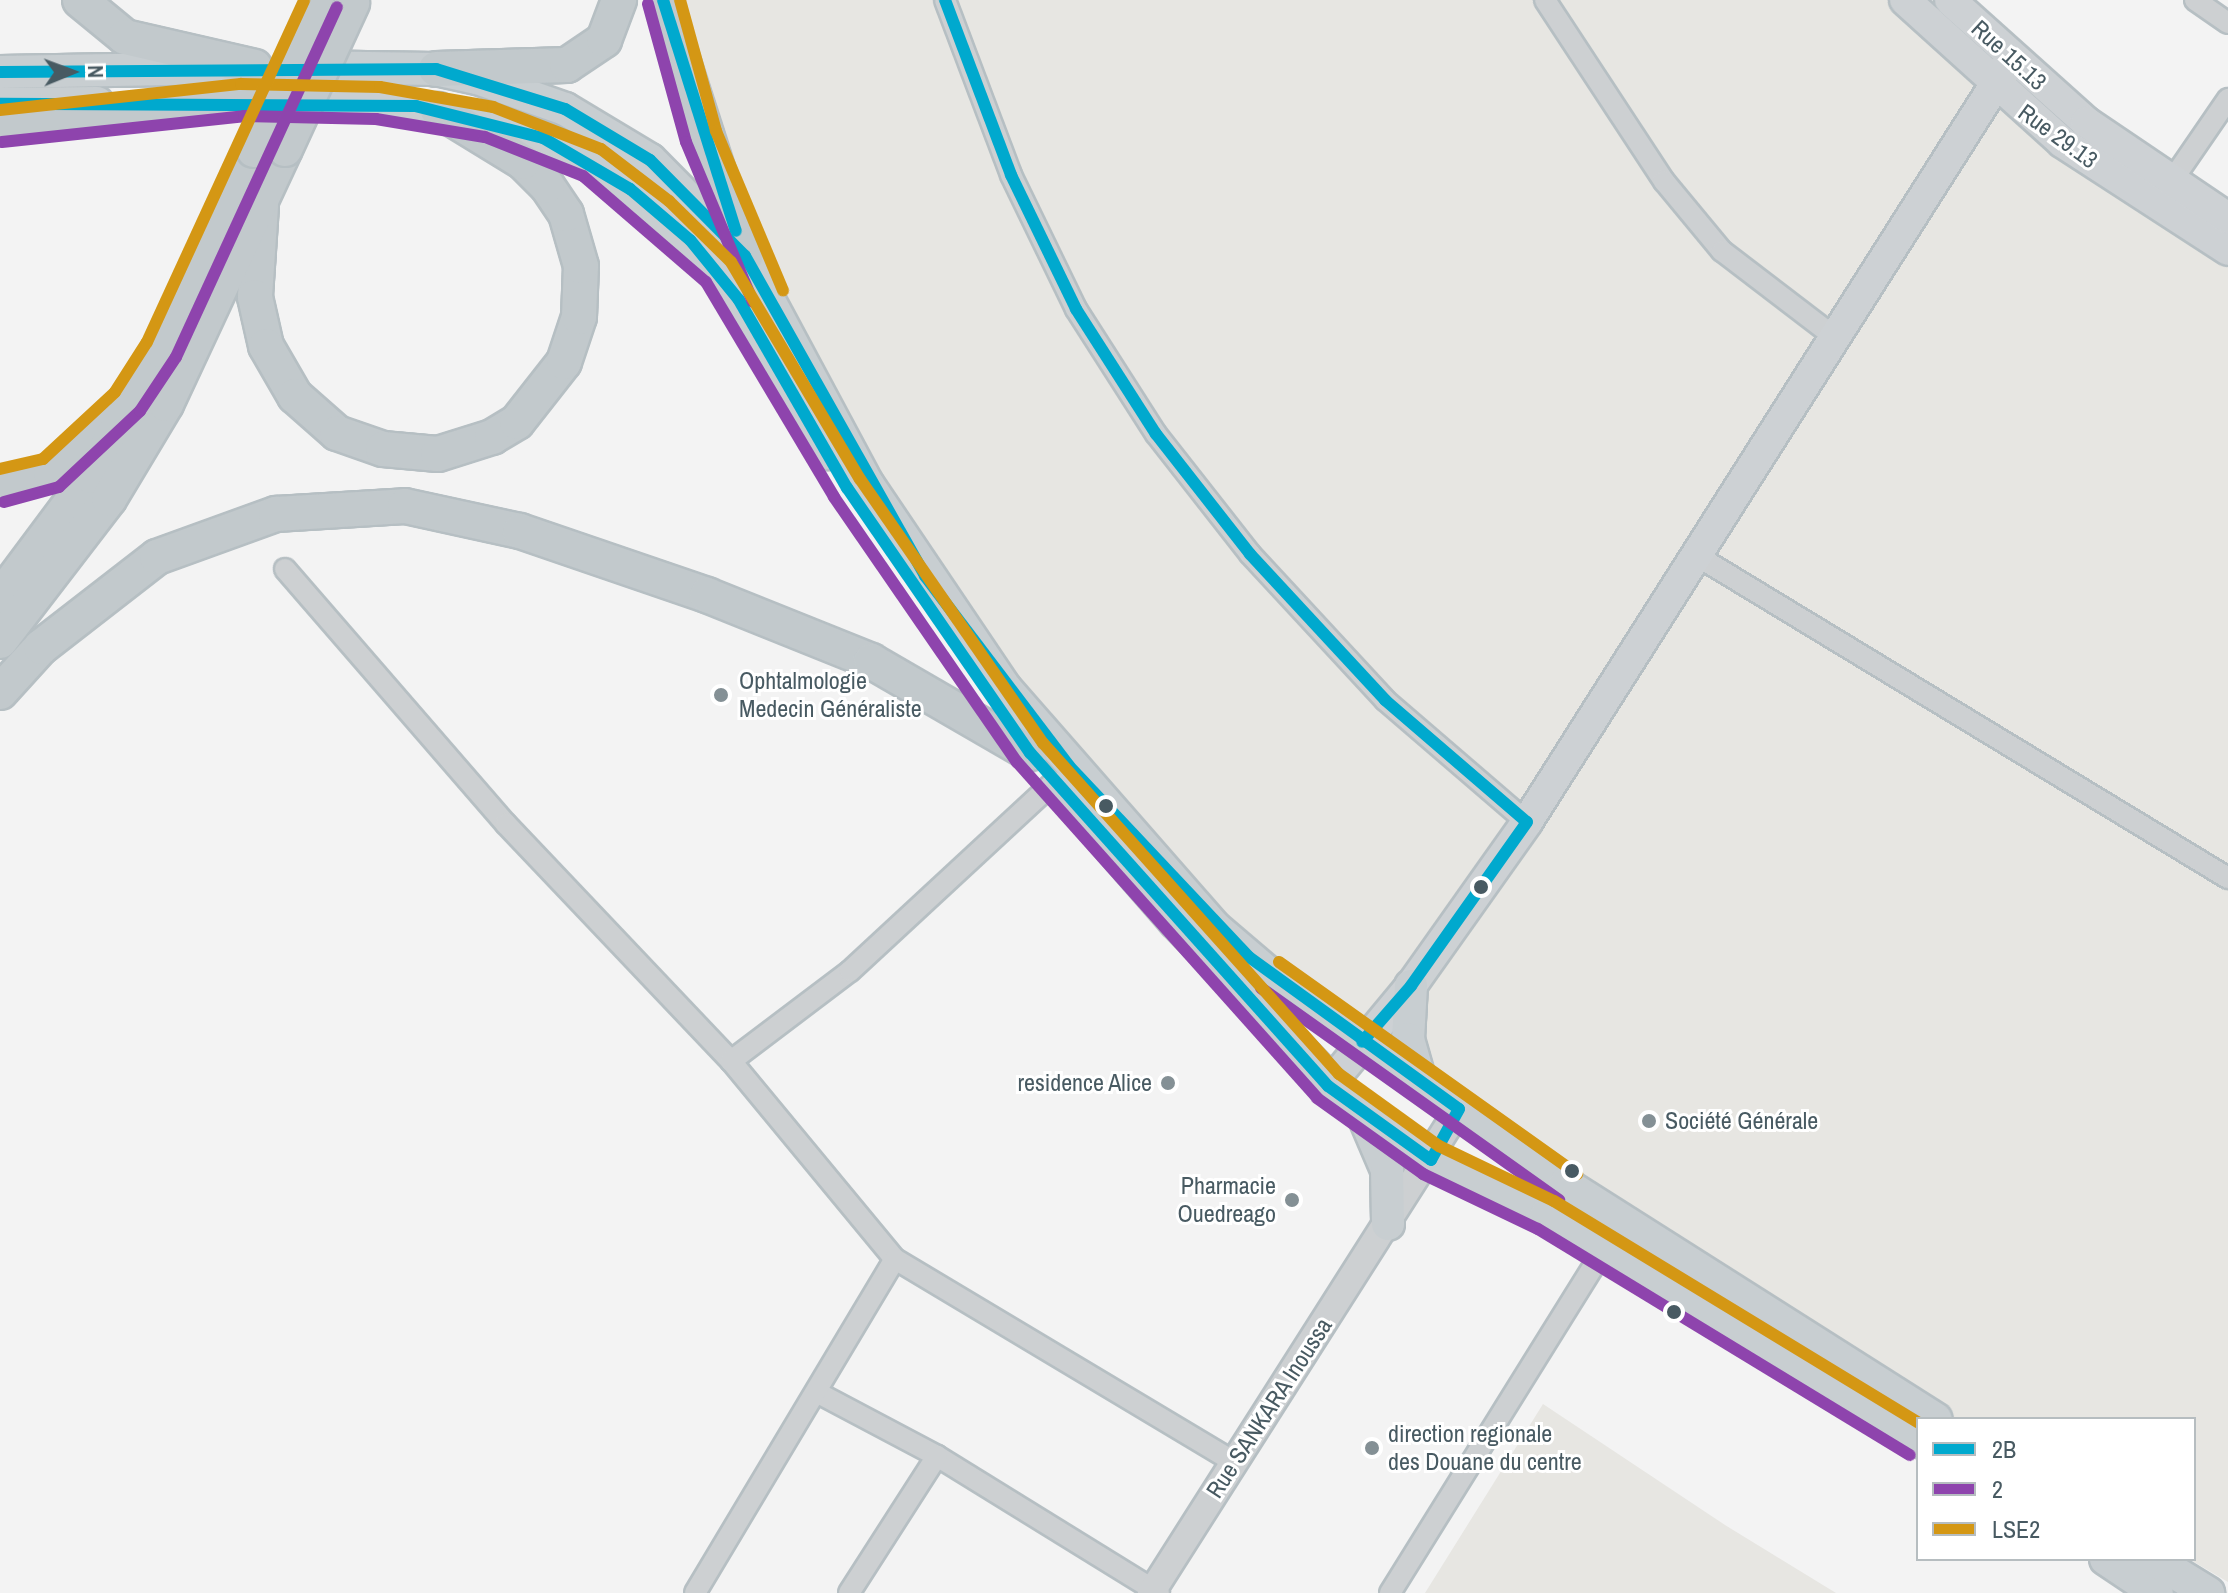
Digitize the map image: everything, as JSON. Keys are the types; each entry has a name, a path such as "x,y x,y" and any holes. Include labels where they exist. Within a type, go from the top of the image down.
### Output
{"highway":[{"path":"80,0 125,37 255,67"},
{"path":"436,69 567,65 604,40 619,0"},
{"path":"663,0 745,256"},
{"path":"0,598 91,476 270,149 336,3"},
{"path":"0,126 243,100"},
{"path":"270,149 261,206 255,297 266,346 295,396 337,433 383,449 438,454 492,437 517,422 564,362 579,317 581,266 566,214 547,186 523,162 438,110"},
{"path":"0,641 109,499 158,417 261,206"},
{"path":"0,486 51,473 85,447 161,350"},
{"path":"0,692 95,601 170,551 276,514 405,506 520,531 707,595 871,661 1030,753"}],"main road":[{"name":"Rue 29.13","path":"1905,0 1992,86 2062,142 2228,250"},
{"name":"Rue 15.13","path":"1950,0 2011,60 2171,182 2228,218"},
{"path":"1328,1086 1411,986 1527,822 1832,335 2011,60"},
{"path":"0,72 255,67 436,69 565,109 650,160 688,192 745,256 868,485 1005,688 1213,926 1362,1042 1565,1184 1933,1417"},
{"path":"0,104 243,100 438,110 543,138 591,162 690,240 739,300 847,488 1030,753 1328,1086 1364,1116 1431,1160 1604,1249 1916,1440"},
{"path":"1411,986 1408,1039 1421,1085"},
{"path":"1364,1116 1387,1170 1388,1224"},
{"path":"2109,1561 2157,1593"},
{"path":"2156,1561 2208,1593"}],"street":[{"path":"945,0 1011,175 1076,309 1156,434 1250,554 1385,700 1527,822"},
{"path":"1545,0 1664,181 1722,251 1832,335"},
{"path":"2195,0 2228,23"},
{"path":"2171,182 2228,99"},
{"path":"1694,554 2228,878"},
{"path":"285,569 506,824 731,1061 895,1259 1234,1462"},
{"path":"731,1061 850,971 1054,782"},
{"name":"Rue SANKARA Inoussa","path":"1154,1592 1234,1462 1431,1160 1459,1109"},
{"path":"1390,1593 1604,1249"},
{"path":"695,1593 820,1394 895,1259"},
{"path":"820,1394 937,1456 1154,1592"},
{"path":"849,1593 937,1456"}],"shaded area":[{"path":"667,0 1905,0 1992,86 2228,249 2228,1582 2192,1561 2196,1561 2196,1417 1946,1417 1281,984 1005,688 781,321"},
{"path":"1543,1404 1725,1525 1836,1593 1425,1593"}],"transit line":[{"name":"LSE2","path":"0,469 43,459 115,392 147,342 304,0"},
{"name":"2B","path":"663,0 736,231"},
{"name":"LSE2","path":"680,0 716,131 783,290"},
{"name":"2B","path":"945,0 1011,175 1076,309 1156,434 1250,554 1385,700 1527,822 1411,986 1362,1042"},
{"name":"2","path":"648,4 686,142 753,302"},
{"name":"2","path":"4,502 59,487 140,411 176,357 337,7"},
{"name":"2B","path":"0,72 436,69 565,109 650,160 745,256 925,576 1069,766 1249,957 1459,1109 1431,1160 1328,1086 1030,753 847,488 739,300 690,240 630,189 543,138 416,106 0,104"},
{"name":"LSE2","path":"0,110 241,84 380,87 493,107 601,149 669,201 731,262 860,479 1043,743 1339,1074 1439,1146 1554,1201 1916,1421"},
{"name":"2","path":"2,142 244,116 376,119 485,137 583,176 706,282 834,497 1017,762 1317,1098 1423,1174 1538,1229 1910,1455"},
{"name":"LSE2","path":"1279,962 1577,1174"},
{"name":"2","path":"1261,988 1559,1200"}],"place":[{"name":"Ophtalmologie Medecin Généraliste","path":"721,695"},
{"name":"residence Alice","path":"1168,1083"},
{"name":"Société Générale","path":"1649,1121"},
{"name":"Pharmacie Ouedreago","path":"1292,1200"},
{"name":"direction regionale des Douane du centre","path":"1372,1448"}]}
